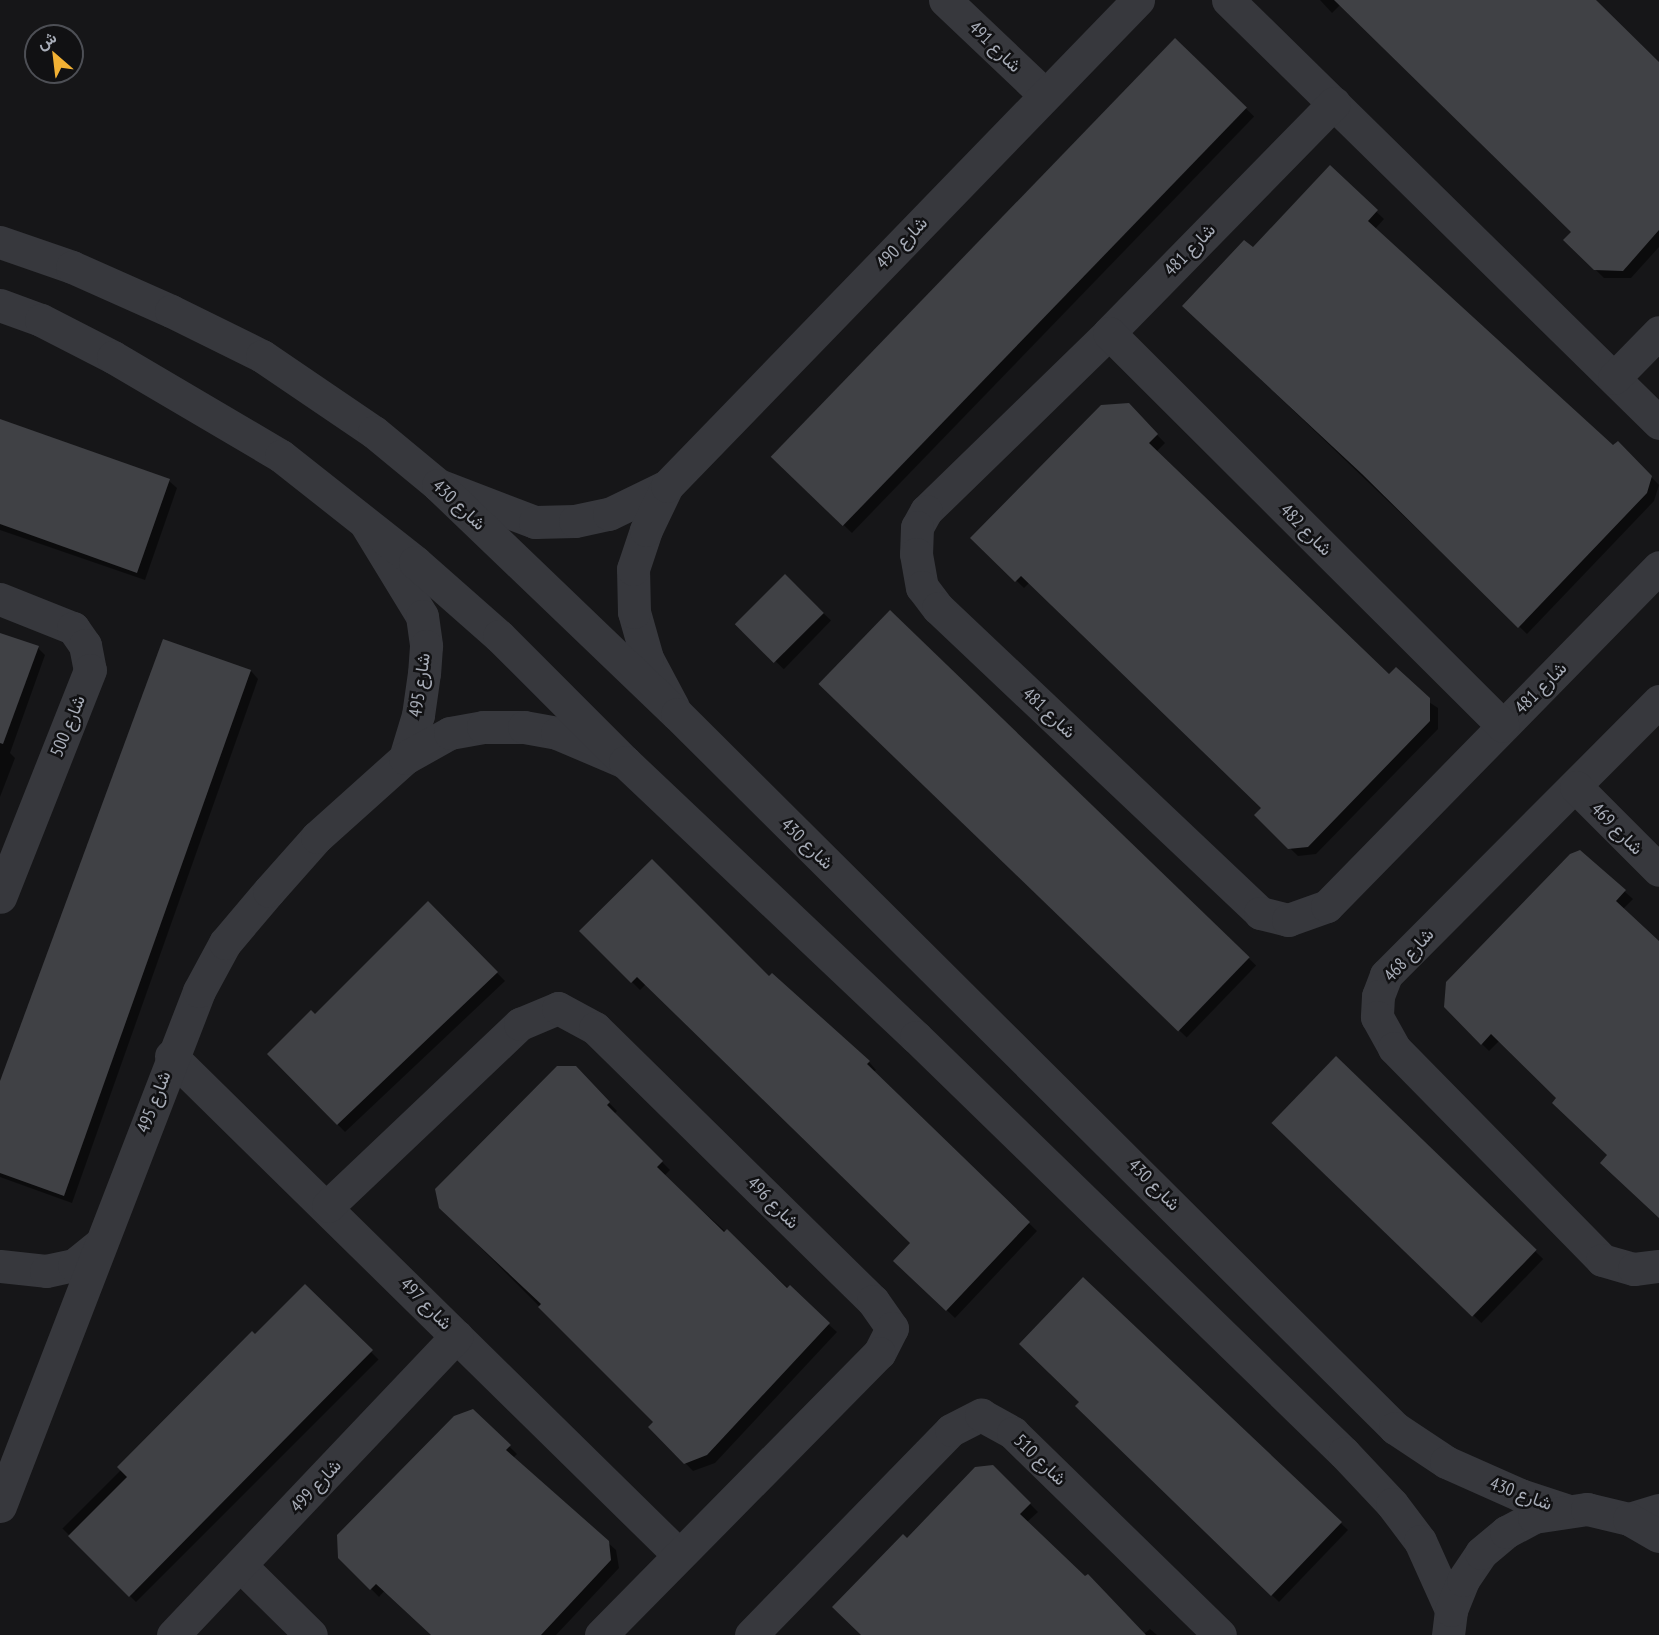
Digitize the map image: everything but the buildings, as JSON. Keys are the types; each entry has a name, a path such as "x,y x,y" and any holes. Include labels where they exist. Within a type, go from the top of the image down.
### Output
{"street":[{"name":"شارع 491","path":"945,0 1045,94"},
{"name":"شارع 490","path":"677,714 647,658 634,612 633,569 646,530 667,486 1138,0"},
{"path":"1228,0 1659,423"},
{"name":"شارع 481","path":"1334,103 1109,333 926,511 917,527 916,554 922,587 938,608 1260,913 1288,920 1327,906 1659,567"},
{"name":"شارع 430","path":"0,242 122,289 262,356 365,425 438,485 677,714 1395,1428 1464,1471 1520,1495 1566,1510"},
{"path":"0,305 52,326 212,414 281,456 363,519 499,636 625,762 916,1037 1344,1453 1420,1541 1450,1622"},
{"path":"1614,378 1659,332"},
{"name":"شارع 482","path":"1109,333 1503,726"},
{"name":"شارع 490","path":"438,485 535,522 575,521 609,514 667,486"},
{"name":"شارع 495","path":"363,519 422,616 426,646 424,673 418,715 405,758"},
{"name":"شارع 500","path":"0,598 73,628 85,645 90,670 0,897"},
{"name":"شارع 468","path":"1659,700 1576,787 1386,975 1378,996 1377,1017 1394,1048 1602,1260 1634,1269 1659,1266"},
{"name":"شارع 495","path":"0,1506 171,1056 199,991 225,943 318,837 405,758 450,733 483,727 524,727 557,734 625,762"},
{"name":"شارع 469","path":"1576,787 1659,870"},
{"name":"شارع 496","path":"328,1206 520,1024 558,1008 595,1028 873,1301 892,1328 879,1353 678,1554 601,1635"},
{"name":"شارع 497","path":"171,1056 328,1206 678,1554"},
{"path":"0,1266 46,1271 74,1265 101,1243"},
{"name":"شارع 499","path":"173,1635 457,1336"},
{"name":"شارع 510","path":"756,1633 951,1430 981,1415 1013,1433 1220,1635"},
{"path":"1450,1622 1463,1580 1481,1553 1506,1532 1534,1517 1566,1510 1587,1509 1644,1514 1659,1536"},
{"path":"241,1566 311,1635"}]}
